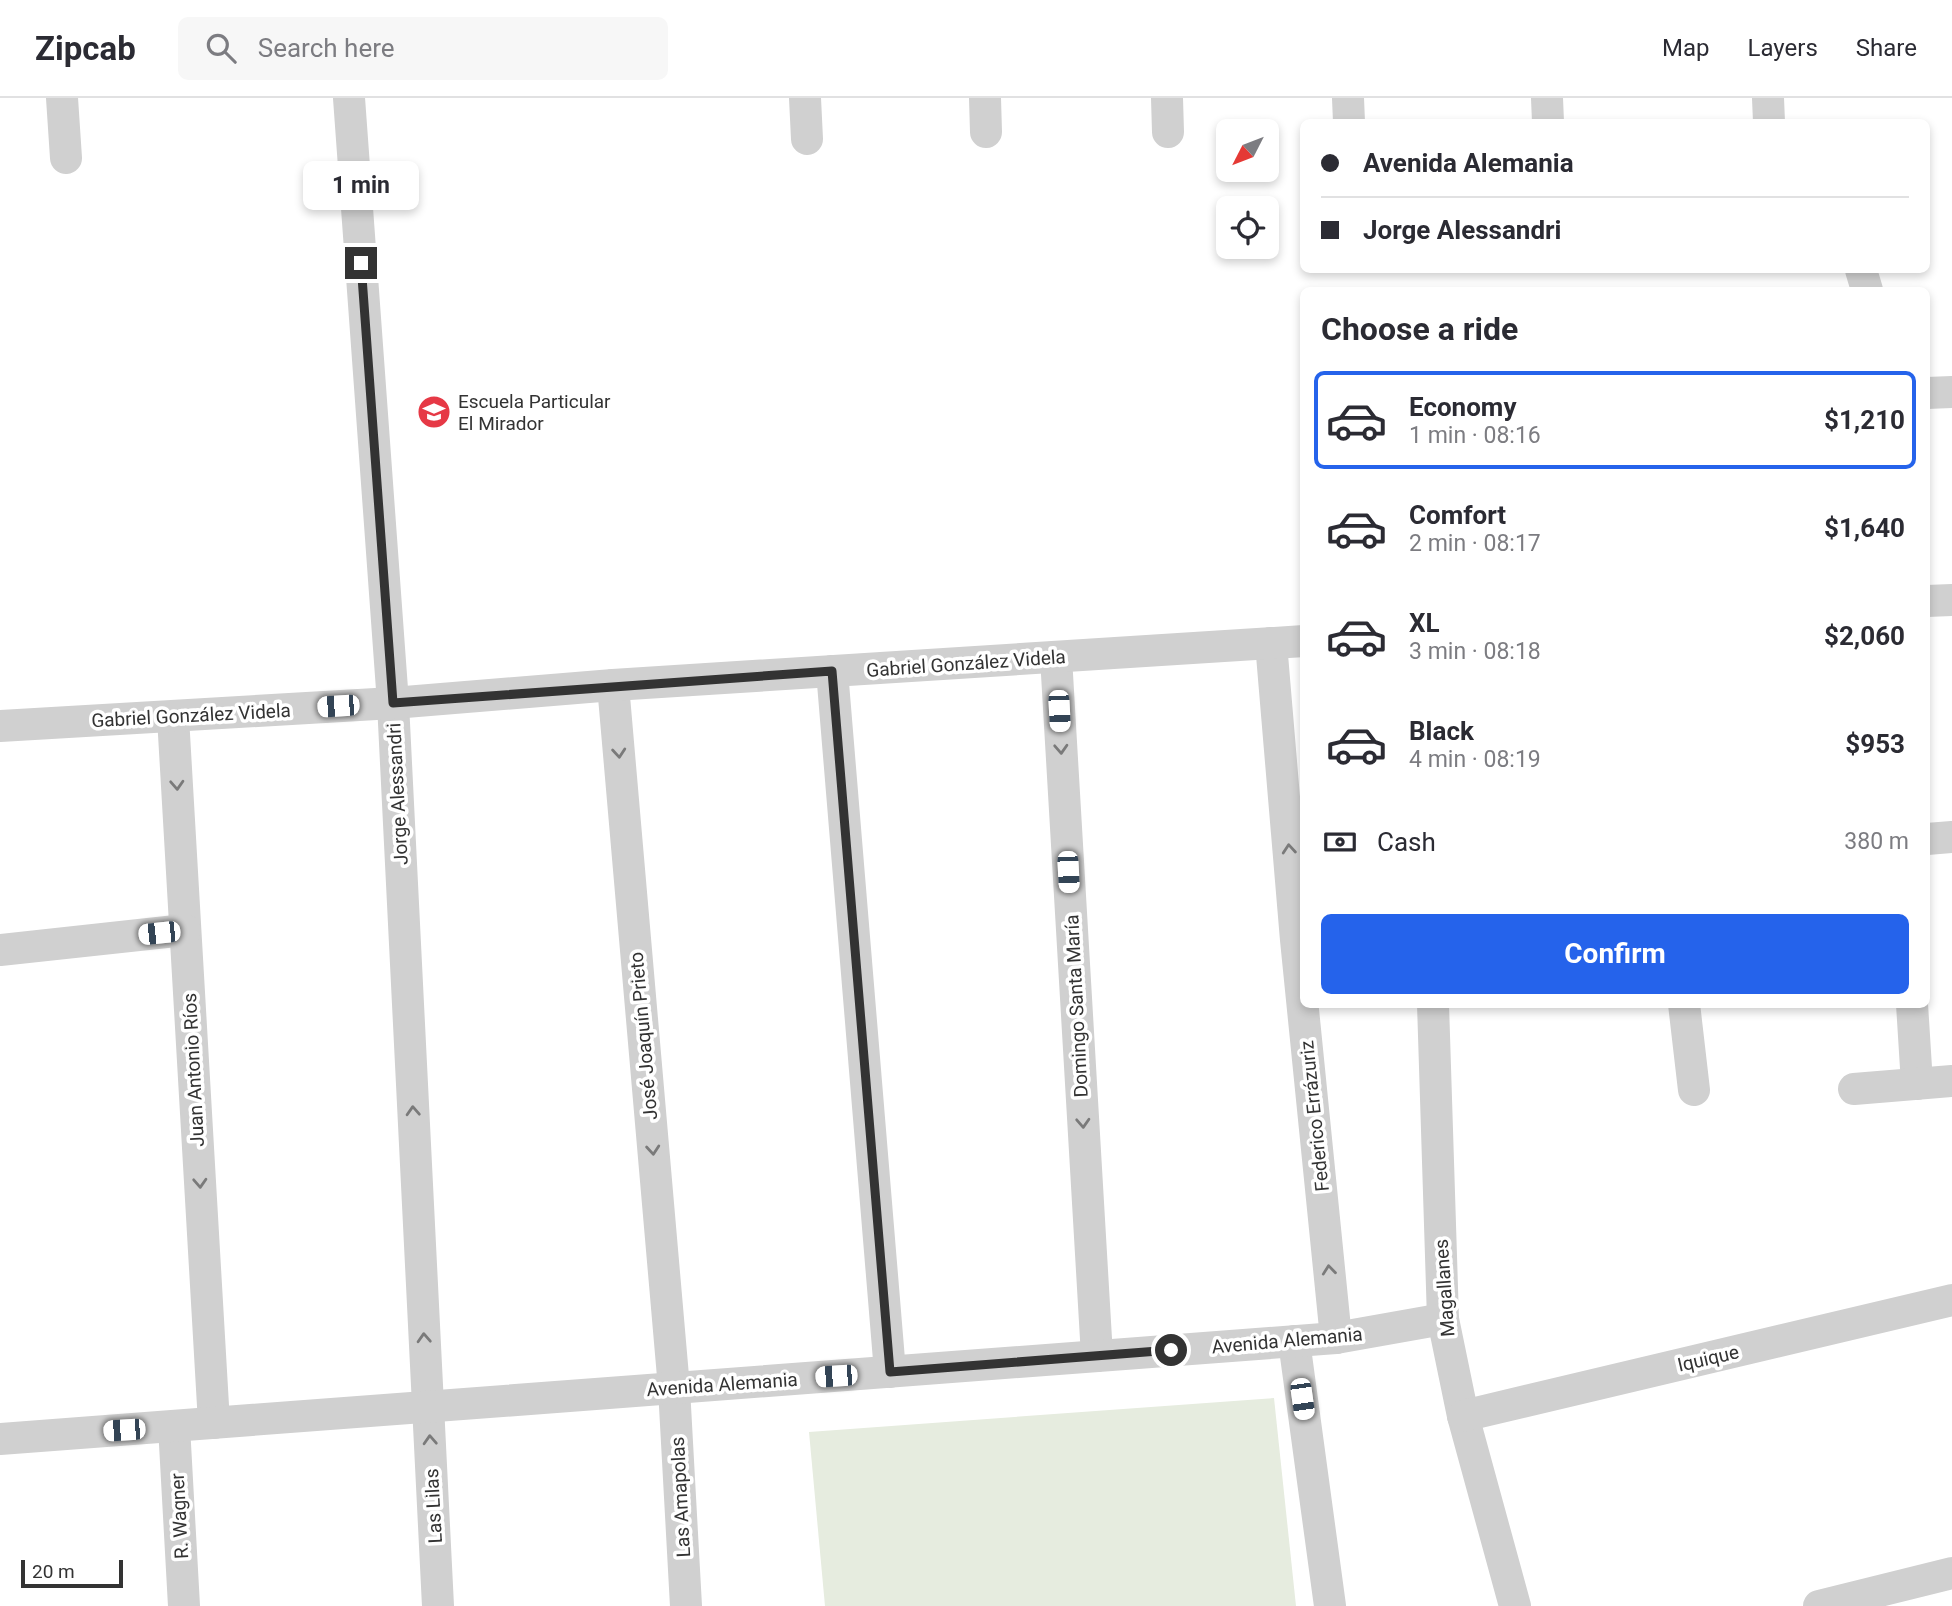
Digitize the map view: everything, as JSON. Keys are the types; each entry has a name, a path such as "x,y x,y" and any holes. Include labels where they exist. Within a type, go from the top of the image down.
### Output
{"street":[{"path":"62,98 66,158"},
{"name":"Jorge Alessandri","path":"349,98 393,703 428,1406"},
{"path":"805,98 807,139"},
{"path":"985,98 986,132"},
{"path":"1167,98 1168,132"},
{"path":"1348,98 1349,119"},
{"path":"1547,98 1548,119"},
{"path":"1768,98 1769,119"},
{"path":"1930,393 1952,392"},
{"path":"1930,601 1952,600"},
{"name":"Gabriel González Videla","path":"0,726 393,703 613,685 1300,641"},
{"name":"Federico Errázuriz","path":"1272,643 1300,980"},
{"name":"Domingo Santa María","path":"1056,657 1097,1356"},
{"path":"832,671 890,1372"},
{"name":"José Joaquín Prieto","path":"613,685 674,1388"},
{"name":"Juan Antonio Ríos","path":"173,717 214,1423"},
{"path":"1930,839 1952,838"},
{"path":"0,950 185,930"},
{"name":"Federico Errázuriz","path":"1303,1008 1336,1338"},
{"name":"Magallanes","path":"1433,1008 1443,1320 1463,1416 1515,1606"},
{"path":"1684,1008 1694,1090"},
{"path":"1912,1008 1917,1084"},
{"path":"1854,1089 1952,1081"},
{"name":"Iquique","path":"1463,1416 1952,1300"},
{"name":"Avenida Alemania","path":"0,1439 1336,1338 1443,1320"},
{"path":"1294,1341 1330,1606"},
{"name":"Las Amapolas","path":"674,1388 686,1606"},
{"name":"Las Lilas","path":"428,1406 438,1606"},
{"name":"R. Wagner","path":"174,1426 184,1606"},
{"path":"1819,1606 1952,1573"}],"shaded area":[{"path":"1274,1398 1296,1606 825,1606 809,1432"}],"place":[{"name":"Escuela Particular El Mirador","path":"434,412"}],"route":[{"path":"361,263 393,703 832,671 890,1372 1171,1350"}]}
